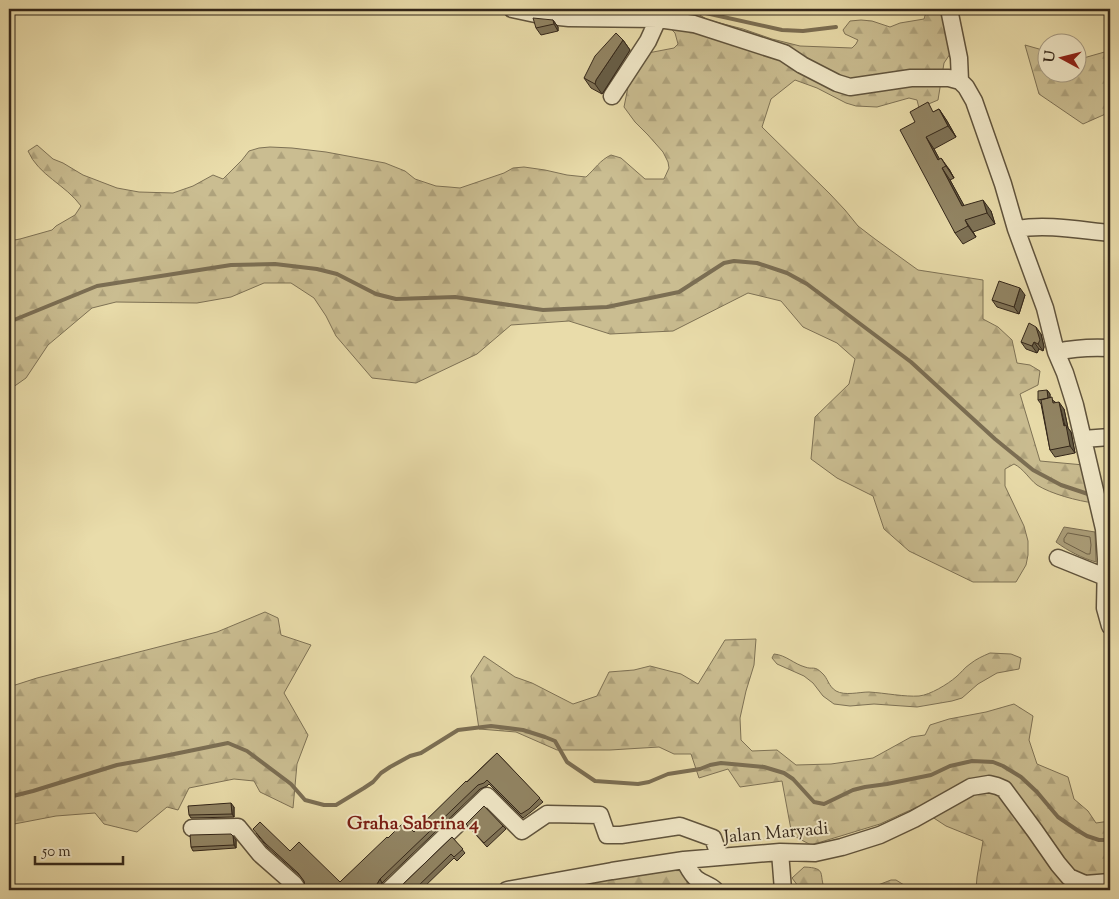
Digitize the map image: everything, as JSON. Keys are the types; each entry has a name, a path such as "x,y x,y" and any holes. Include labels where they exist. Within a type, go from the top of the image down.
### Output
{"street":[{"path":"512,9 540,15 569,18 585,13 694,24 784,53 837,83 850,86 911,78 949,78 960,81 966,87 974,102 1003,184 1016,229 1045,308 1056,352 1075,404 1104,529 1105,577 1108,602 1105,608 1110,626"},
{"path":"949,9 959,58 960,81"},
{"path":"612,96 648,41 658,19"},
{"path":"1016,229 1046,227 1110,233"},
{"path":"1056,352 1073,348 1110,348"},
{"path":"1083,439 1110,437"},
{"path":"1058,558 1105,577"},
{"name":"Jalan Maryadi","path":"507,890 684,860 780,852 815,853 880,835 914,820 971,787 989,784 1004,789 1069,877 1085,884 1110,882"},
{"path":"389,890 487,796 522,831 547,814 600,816 607,835 621,835 680,826 713,838 719,857"},
{"path":"192,828 238,827 260,854 294,884 298,890"},
{"path":"780,852 783,890"},
{"path":"684,860 697,879 712,886 715,890"}],"green space":[{"path":"639,9 690,9 708,20 800,46 852,48 858,40 845,34 843,30 850,21 872,21 890,27 900,23 924,19 927,9 957,9 960,24 954,48 944,63 938,100 919,108 917,100 909,98 877,107 856,106 795,80 771,99 762,127 830,194 858,226 918,270 983,280 983,319 998,327 1012,340 1017,363 1030,365 1040,371 1038,385 1020,394 1040,461 1084,465 1094,503 1065,497 1043,488 1034,483 1014,464 1005,469 1005,486 1024,526 1028,541 1026,565 1016,582 973,582 909,551 884,529 873,496 837,478 811,459 815,417 849,384 855,359 837,343 803,327 781,301 748,293 673,331 610,334 569,321 511,325 477,354 416,383 372,378 336,336 314,298 291,283 264,283 231,297 197,303 116,302 92,308 48,345 26,378 9,390 9,241 52,230 75,215 81,206 68,192 38,167 28,151 37,145 53,159 83,175 117,188 139,192 173,193 193,186 213,175 223,179 249,151 270,147 326,152 385,163 405,171 415,179 436,186 460,188 504,173 513,168 524,167 586,177 611,155 621,158 645,179 664,179 669,168 663,152 635,122 624,107 628,87 648,53 674,48 678,44 675,33 671,29 639,11"},
{"path":"1110,31 1110,112 1083,124 1039,94 1025,45 1036,48 1036,82 1086,82 1086,57 1108,51 1107,33"},
{"path":"265,612 278,618 281,635 311,645 284,693 308,735 297,764 293,808 260,792 254,781 234,779 189,788 178,810 167,807 137,832 104,824 95,813 56,816 9,825 9,687 37,678 217,632"},
{"path":"756,639 754,665 740,718 741,740 752,751 777,750 796,765 831,764 873,758 911,737 925,735 930,725 1014,704 1033,716 1029,740 1037,764 1068,777 1074,799 1088,811 1096,823 1110,821 1110,890 976,890 983,841 946,826 917,807 880,824 811,845 792,835 782,781 740,787 728,769 699,778 691,754 674,754 659,747 610,750 557,750 516,732 479,729 471,676 484,656 515,677 532,683 573,704 597,696 609,672 634,670 650,666 681,674 698,684 725,640"},
{"path":"990,653 1011,654 1021,658 1019,669 997,673 978,684 962,698 917,707 834,704 823,696 813,683 804,676 777,664 772,658 774,654 801,666 817,669 836,691 848,694 869,692 919,696 939,689 953,680 972,662"},
{"path":"804,867 819,870 825,890 801,890 792,878"},
{"path":"677,868 686,874 688,890 574,890 594,878"},
{"path":"891,880 896,880 904,885 904,890 865,890"}],"water":[{"path":"1064,527 1095,532 1096,562 1075,554 1056,542"}],"building":[{"path":"533,18 553,20 554,24 536,28"},
{"path":"616,33 623,40 595,84 584,78 595,56"},
{"path":"928,102 933,112 939,109 948,126 926,137 938,160 941,158 946,166 942,168 962,206 983,200 987,213 965,220 968,226 955,233 900,130 915,122 910,112"},
{"path":"999,281 1020,288 1014,307 992,300"},
{"path":"1029,323 1036,327 1040,340 1038,344 1034,342 1032,346 1021,342"},
{"path":"1047,390 1048,398 1038,400 1038,391"},
{"path":"1052,397 1053,403 1059,402 1070,446 1050,450 1041,400"},
{"path":"497,753 540,798 521,814 487,780 478,785 380,879 377,884 377,890 310,890 305,886 298,873 265,843 253,829 260,822 290,851 299,842 340,882 404,822 414,832"},
{"path":"231,803 232,814 189,815 188,806"},
{"path":"484,806 503,826 484,843 466,824"},
{"path":"231,834 234,845 191,847 190,835"},
{"path":"452,837 463,849 454,857 451,854 414,890 397,890"}],"waterway":[{"path":"664,9 692,10 782,30 803,31 836,27"},
{"path":"9,322 97,286 231,265 275,264 317,269 337,274 376,294 396,299 455,297 543,310 607,307 679,292 724,263 734,261 757,263 787,273 807,284 911,362 995,439 1033,470 1061,485 1091,495"},
{"path":"1101,498 1110,501"},
{"path":"9,798 117,765 228,743 247,751 291,784 305,800 324,805 336,805 373,782 390,767 410,756 421,753 458,730 491,726 523,730 555,741 567,762 595,781 638,784 649,782 668,774 700,769 721,763 764,767 784,773 793,779 814,802 824,804 853,790 865,787 931,775 950,766 972,761 993,762 1021,777 1037,792 1058,817 1077,830 1099,840 1110,840"}],"district":[{"name":"Graha Sabrina 4","path":"413,822"}]}
